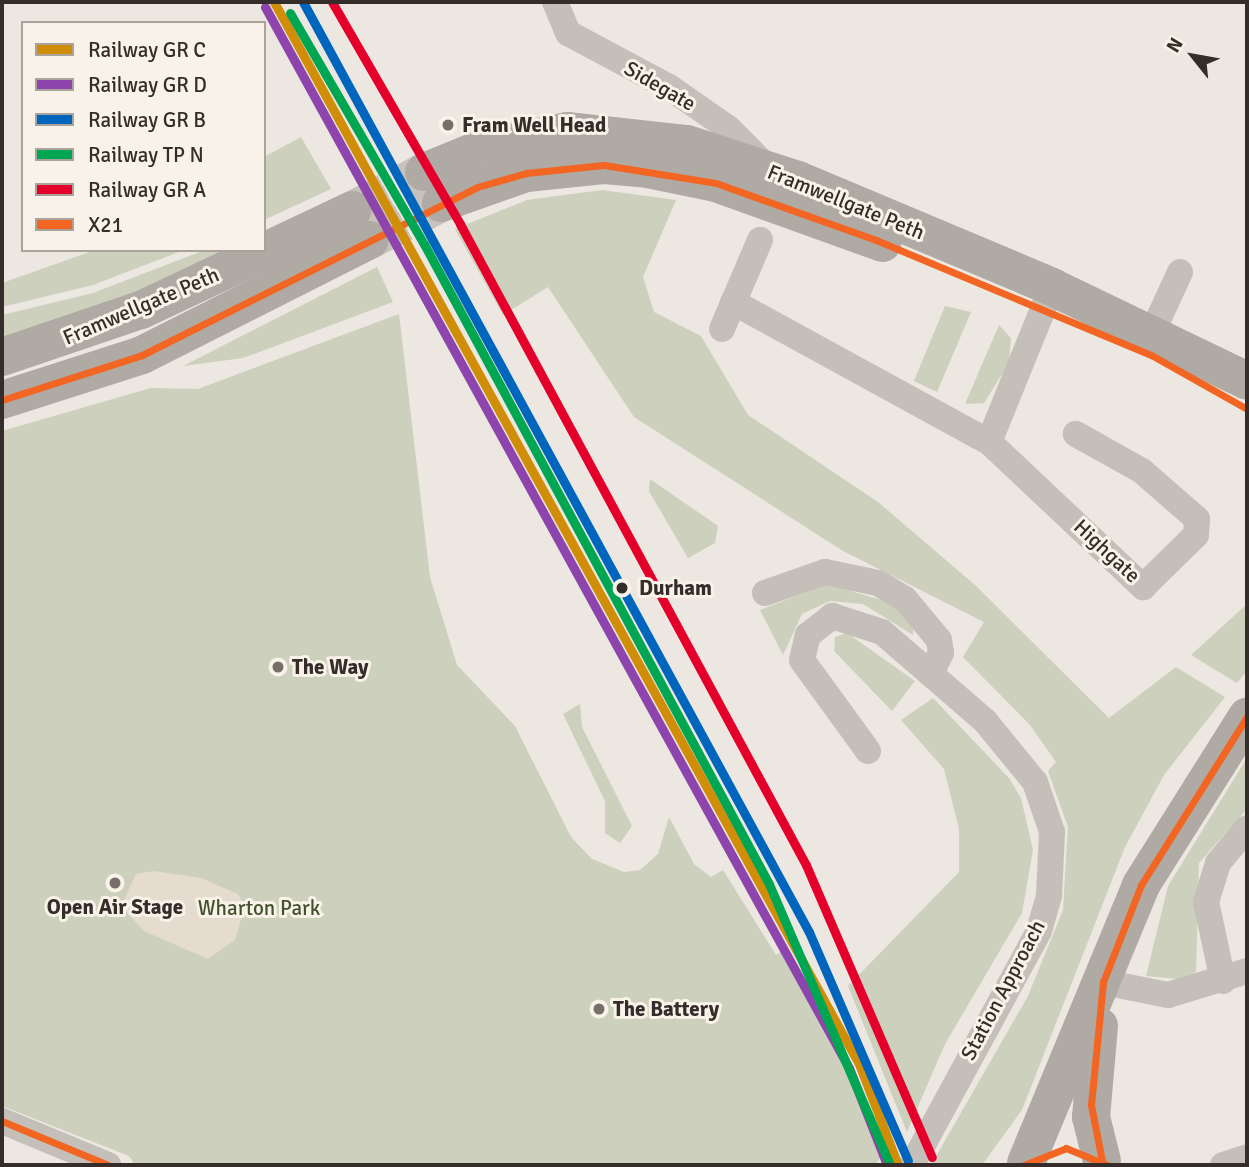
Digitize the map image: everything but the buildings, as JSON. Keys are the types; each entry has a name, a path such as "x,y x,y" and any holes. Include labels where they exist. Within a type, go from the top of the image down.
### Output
{"highway":[{"name":"Framwellgate Peth","path":"1247,381 1152,332 1049,299 818,218 679,174 566,167 433,188 483,148 567,131 687,144 771,171 1049,299 1247,409"},
{"name":"Framwellgate Peth","path":"2,357 141,310 362,225 142,355 2,400"},
{"path":"1025,1164 1147,874 1247,717"},
{"path":"1103,982 1091,1105 1105,1163"},
{"path":"1025,1164 1066,1148 1105,1163"}],"street":[{"name":"Sidegate","path":"555,2 568,33 678,93 728,128 771,171"},
{"path":"722,329 760,240"},
{"path":"1152,332 1180,272"},
{"path":"989,442 1049,299"},
{"name":"Highgate","path":"733,302 989,442 1143,587 1196,535 1197,519 1142,471 1076,433"},
{"path":"765,593 807,574 861,576 905,599 939,640 942,653 932,671"},
{"name":"Station Approach","path":"868,751 807,673 802,660 808,635 832,617 853,619 932,671 985,721 1035,782 1052,832 1054,862 1039,931 912,1165"},
{"path":"1103,982 1168,995 1235,976 1206,902 1218,863 1247,828"},
{"path":"2,1121 108,1165"},
{"path":"1223,1165 1247,1157"}],"green space":[{"path":"301,137 331,189 266,219 266,156"},
{"path":"602,190 676,200 643,277 654,312 701,336 748,415 878,502 975,585 1109,718 1176,667 1225,697 1164,775 1125,847 1022,1110 982,1165 931,1165 1028,996 1063,910 1068,827 1048,771 1056,762 1030,725 963,657 984,622 843,551 634,417 548,287 503,315 455,229 527,200"},
{"path":"89,252 179,252 93,285 2,307 2,283"},
{"path":"200,252 222,252 142,293 2,339 2,315 93,293"},
{"path":"377,267 393,302 243,358 183,366"},
{"path":"945,306 971,312 937,392 914,381"},
{"name":"Wharton Park","path":"399,314 430,577 457,665 515,726 571,837 592,859 624,872 640,870 658,854 669,817 694,864 711,877 723,870 776,955 786,948 815,1003 860,1094 881,1157 875,1165 135,1165 129,1156 2,1106 2,431 151,388 198,389"},
{"path":"999,325 1011,338 1009,363 984,403 965,404"},
{"path":"650,479 718,526 715,543 688,558 649,491"},
{"path":"827,584 888,602 914,623 913,635 863,604 830,601 802,614 783,655 760,610"},
{"path":"1247,604 1247,671 1237,683 1191,655"},
{"path":"847,633 915,681 892,711 834,651 835,637"},
{"path":"933,698 1009,778 1021,798 1033,850 1022,913 945,1044 907,1132 848,986 959,872 959,829 944,769 901,720"},
{"path":"580,704 582,727 632,826 620,843 605,833 605,801 563,714"},
{"path":"1247,758 1247,809 1199,863 1196,971 1187,980 1146,976 1168,886"}],"shaded area":[{"path":"154,871 201,878 238,894 245,906 235,940 208,959 144,931 121,906 136,874"}],"tunnel":[{"path":"353,210 424,172"},
{"path":"370,240 441,203"}],"transit line":[{"path":"274,2 859,1064 898,1165"},
{"path":"303,2 809,932 908,1161"},
{"path":"332,2 460,224 806,865 932,1157"},
{"path":"265,7 849,1068 887,1165"},
{"path":"290,13 424,244 769,884 890,1165"},
{"name":"X21","path":"2,400 142,355 477,187 526,173 604,165 716,183 876,240 1153,356 1247,409"},
{"name":"X21","path":"1102,1161 1091,1105 1103,982 1141,885 1247,717"},
{"name":"X21","path":"2,1121 108,1165"},
{"name":"X21","path":"1024,1165 1066,1148 1107,1165"}],"place":[{"name":"Fram Well Head","path":"448,125"},
{"name":"Durham","path":"622,588"},
{"name":"The Way","path":"278,667"},
{"name":"Open Air Stage","path":"115,883"},
{"name":"The Battery","path":"599,1009"}]}
